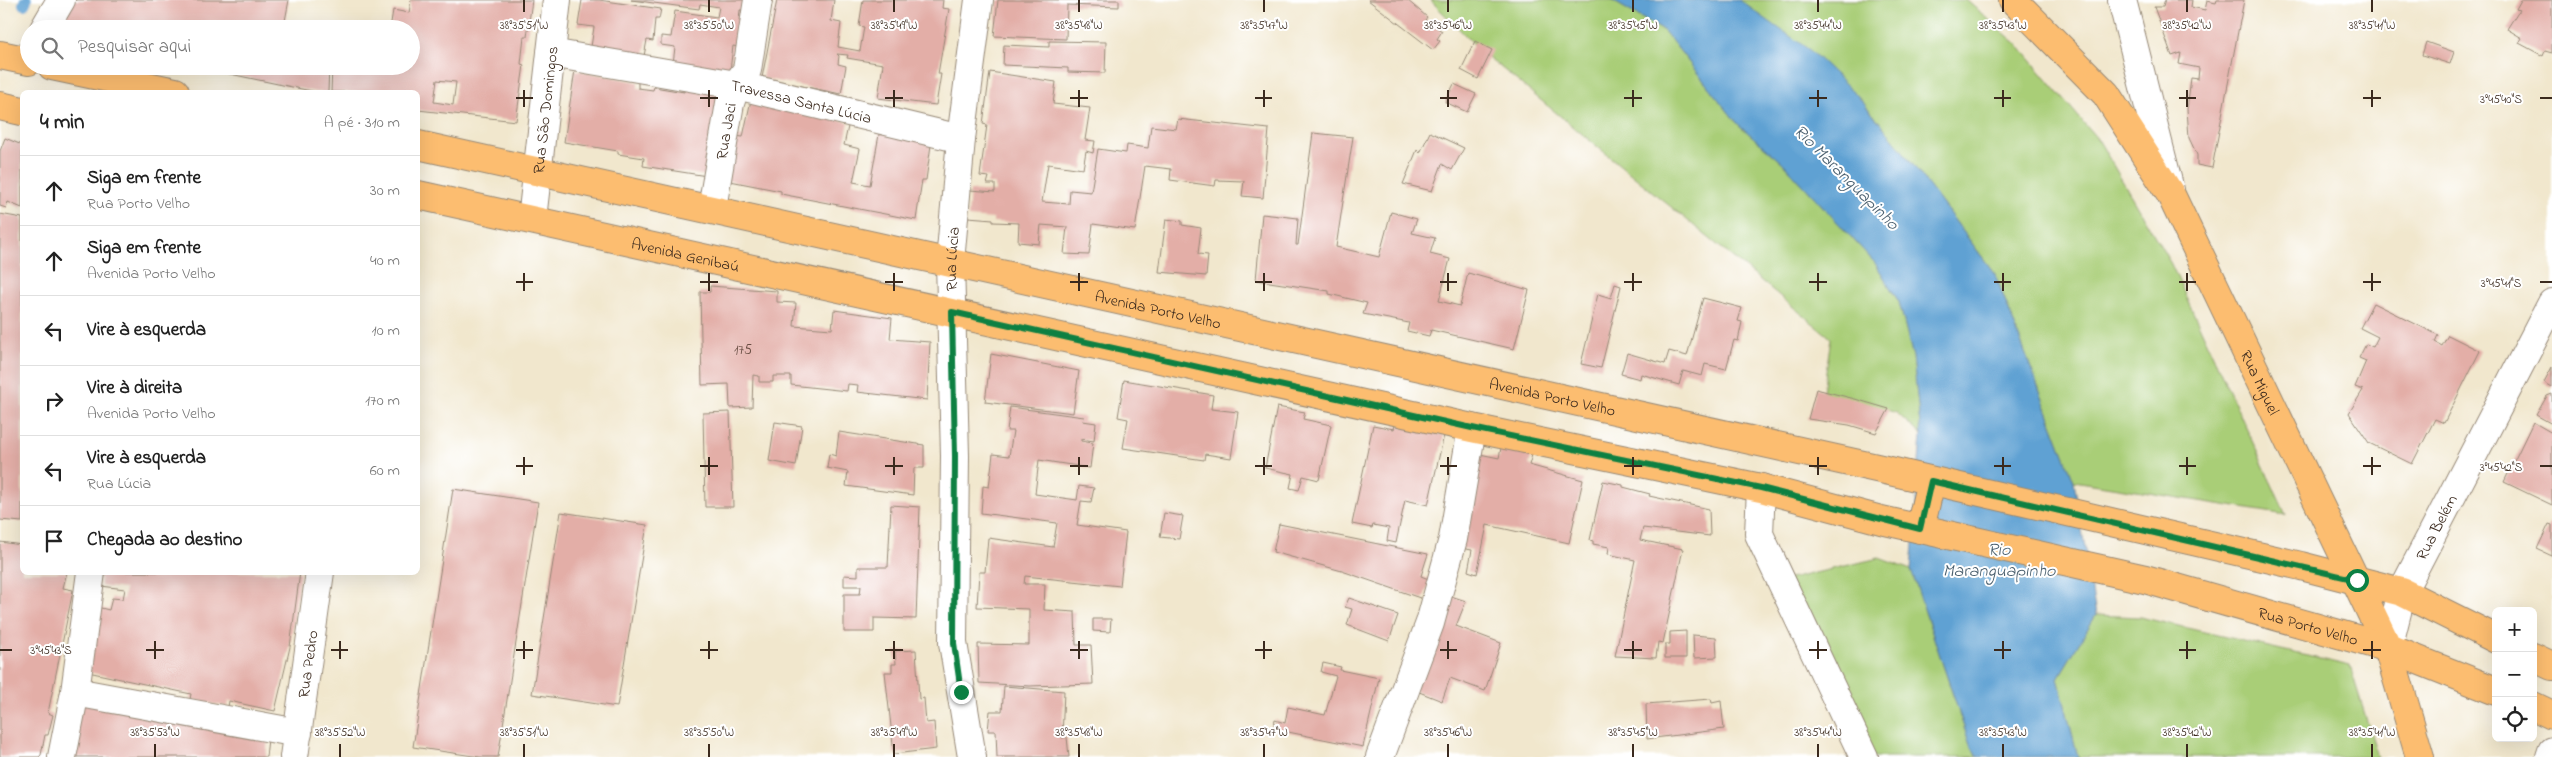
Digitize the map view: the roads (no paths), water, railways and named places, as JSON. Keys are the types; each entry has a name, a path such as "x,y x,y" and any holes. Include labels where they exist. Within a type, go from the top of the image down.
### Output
{"main road":[{"path":"2013,0 2106,94 2172,195"},
{"path":"95,75 166,90"},
{"path":"0,106 20,111"},
{"path":"420,145 712,208 950,262"},
{"name":"Avenida Genibaú","path":"420,195 952,312"},
{"name":"Rua Miguel","path":"2172,195 2388,648 2420,757"},
{"name":"Avenida Porto Velho","path":"950,262 1890,471 2357,580"},
{"path":"952,312 1472,428 1761,488 1920,529 1931,481"},
{"name":"Rua Porto Velho","path":"1920,529 2145,579 2388,648 2492,689"},
{"path":"2357,580 2402,592 2492,636"},
{"path":"2537,659 2552,666"},
{"path":"2537,708 2552,715"}],"street":[{"path":"49,20 61,0"},
{"name":"Rua São Domingos","path":"532,219 557,0"},
{"name":"Rua Jaci","path":"712,208 730,103 736,85 747,70 758,0"},
{"name":"Rua Lúcia","path":"972,757 954,643 955,456 950,262 962,139 979,0"},
{"name":"Rua Miguel","path":"2122,0 2172,195"},
{"name":"Travessa Santa Lúcia","path":"551,52 736,85 962,139"},
{"name":"Rua Belém","path":"2388,648 2402,592 2552,303"},
{"path":"1380,757 1430,623 1453,539 1472,428"},
{"path":"1761,488 1759,534 1864,757"},
{"path":"62,757 75,692 91,575"},
{"name":"Rua Pedro","path":"296,745 320,575"},
{"path":"75,692 296,745"},
{"path":"2550,757 2552,751"}],"water":[{"name":"Rio Maranguapinho","path":"1611,0 1739,0 1811,51 1856,94 1895,141 1995,274 2074,481 2096,615 2058,678 2078,757 1978,757 1970,745 1911,570 1921,435 1913,357 1899,302 1875,263 1782,162 1738,124 1664,31"}],"waterway":[{"path":"24,4 26,0"}]}
